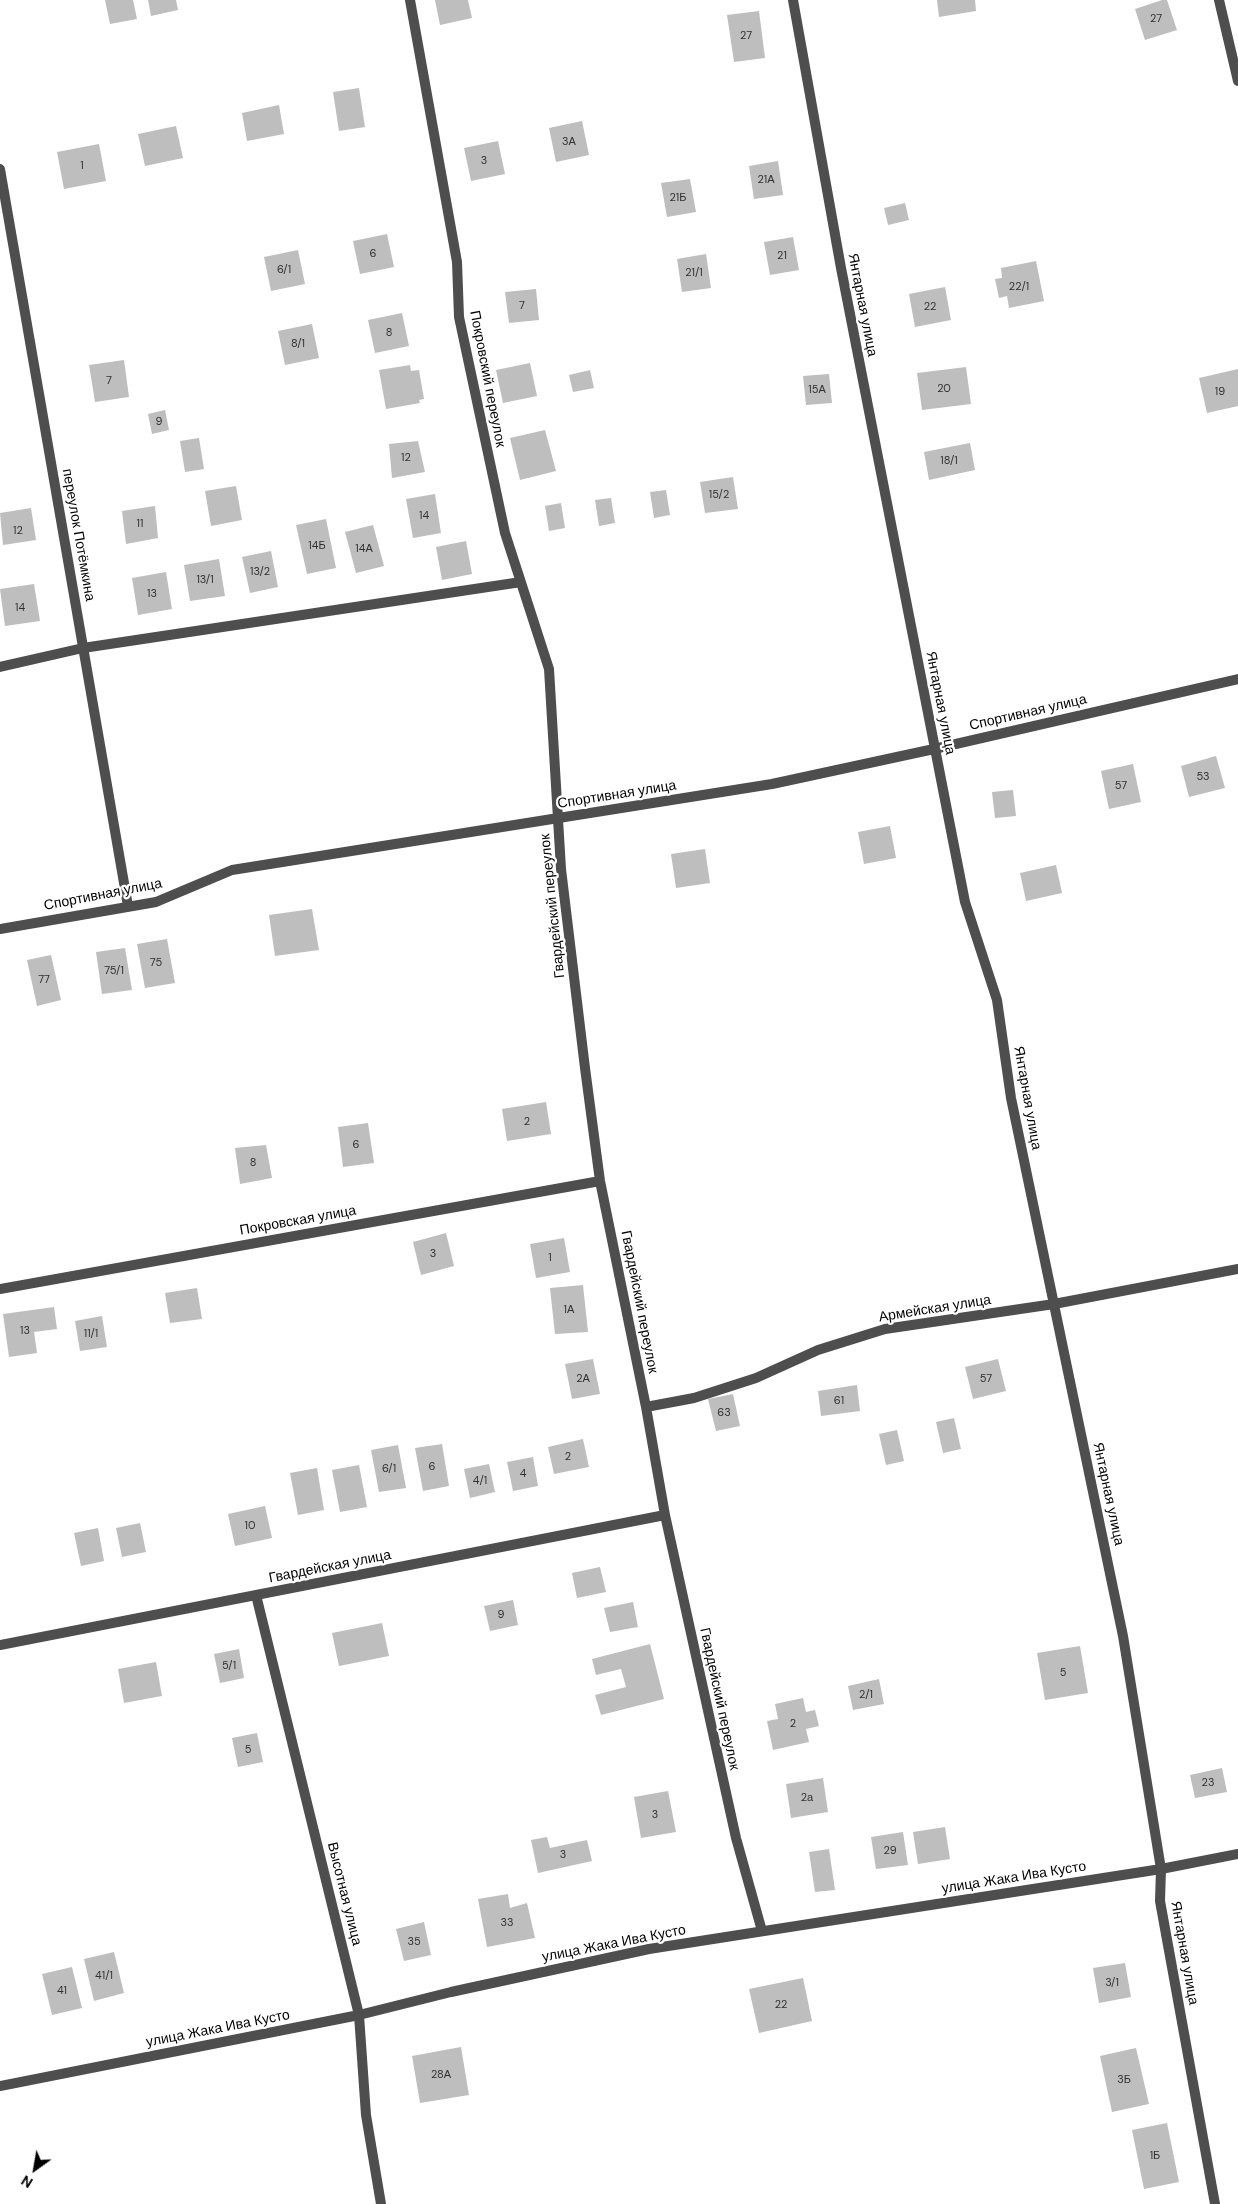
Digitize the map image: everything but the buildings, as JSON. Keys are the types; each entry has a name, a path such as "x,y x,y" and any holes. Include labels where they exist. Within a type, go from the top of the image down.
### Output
{"street":[{"name":"Покровский переулок","path":"410,0 457,262 459,317 505,533 550,669"},
{"name":"Янтарная улица","path":"794,0 841,268 934,749 965,902 998,1000 1010,1098 1123,1636 1161,1869 1160,1901 1215,2204"},
{"path":"1219,0 1238,81"},
{"name":"переулок Потёмкина","path":"0,169 128,906"},
{"path":"0,667 83,648 521,582"},
{"name":"Гвардейский переулок","path":"550,669 561,869 600,1180 646,1407 665,1515 736,1838 762,1931"},
{"name":"Спортивная улица","path":"0,929 156,902 232,870 772,784 1238,679"},
{"name":"Покровская улица","path":"0,1289 600,1180"},
{"name":"Армейская улица","path":"646,1407 694,1398 756,1378 818,1350 885,1329 1054,1304 1238,1269"},
{"name":"Гвардейская улица","path":"0,1645 665,1515"},
{"name":"Высотная улица","path":"256,1595 359,2015 366,2114 381,2204"},
{"name":"улица Жака Ива Кусто","path":"0,2086 359,2015 451,1992 649,1949 1161,1869 1238,1854"}]}
